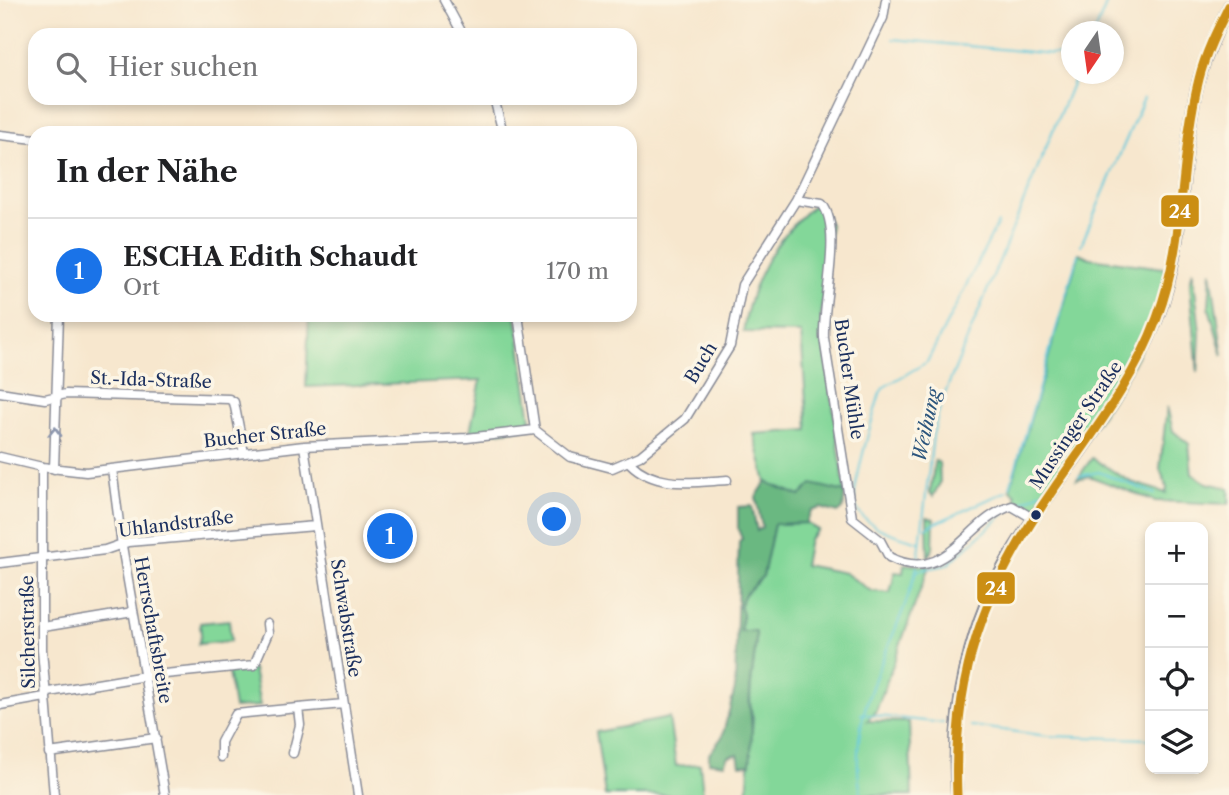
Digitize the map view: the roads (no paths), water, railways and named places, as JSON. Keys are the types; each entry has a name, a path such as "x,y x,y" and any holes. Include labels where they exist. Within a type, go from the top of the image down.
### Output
{"street":[{"path":"444,0 459,28"},
{"path":"796,200 859,73 883,18 886,0"},
{"name":"Mussinger Straße","path":"957,795 957,729 971,645 992,589 1034,519 1112,407 1144,349 1166,293 1176,251 1199,79 1229,6"},
{"path":"496,105 501,126"},
{"path":"0,135 28,138"},
{"name":"Buch","path":"630,463 679,425 720,366 732,338 742,285 796,200"},
{"name":"Bucher Mühle","path":"796,200 822,204 833,229 823,326 843,447 848,510 852,518 880,540 889,557 926,564 948,556 999,509 1012,506 1034,519"},
{"path":"54,469 59,322"},
{"path":"519,322 535,430 560,451 585,464 612,468 630,463 652,478 670,482 727,480"},
{"path":"0,392 45,398 56,395"},
{"name":"St.-Ida-Straße","path":"56,395 229,399 234,402 244,453"},
{"name":"Bucher Straße","path":"0,457 42,467 86,472 304,446 467,438 535,430"},
{"name":"Schwabstraße","path":"304,446 314,526 358,795"},
{"name":"Silcherstraße","path":"42,467 45,696 54,795"},
{"name":"Herrschaftsbreite","path":"112,469 122,546 165,795"},
{"name":"Uhlandstraße","path":"0,563 43,560 122,546 128,542 314,526"},
{"path":"43,627 133,612"},
{"path":"0,705 45,696 49,692 145,676 254,665 268,633 267,624"},
{"path":"221,757 221,742 236,714 344,704"},
{"path":"293,753 300,725 298,708"},
{"path":"49,753 156,738"}],"waterway":[{"name":"Weihung","path":"1099,21 1108,0"},
{"path":"893,39 1061,55"},
{"name":"Weihung","path":"918,562 933,435 941,403 1072,84"},
{"path":"1081,245 1144,98"},
{"path":"919,542 882,530 859,513 854,497 864,450 880,393 884,387 927,362 998,223"},
{"path":"1010,487 1078,254"},
{"path":"1079,476 1099,472 1155,494"},
{"path":"925,528 1007,491"},
{"path":"1019,503 1042,492"},
{"path":"916,571 947,565 1005,513"},
{"name":"Weihung","path":"861,795 858,764 860,734 866,706 917,567"},
{"path":"861,714 943,723"},
{"path":"971,726 1048,736 1145,739"}],"place":[{"name":"ESCHA Edith Schaudt","path":"390,536"}]}
